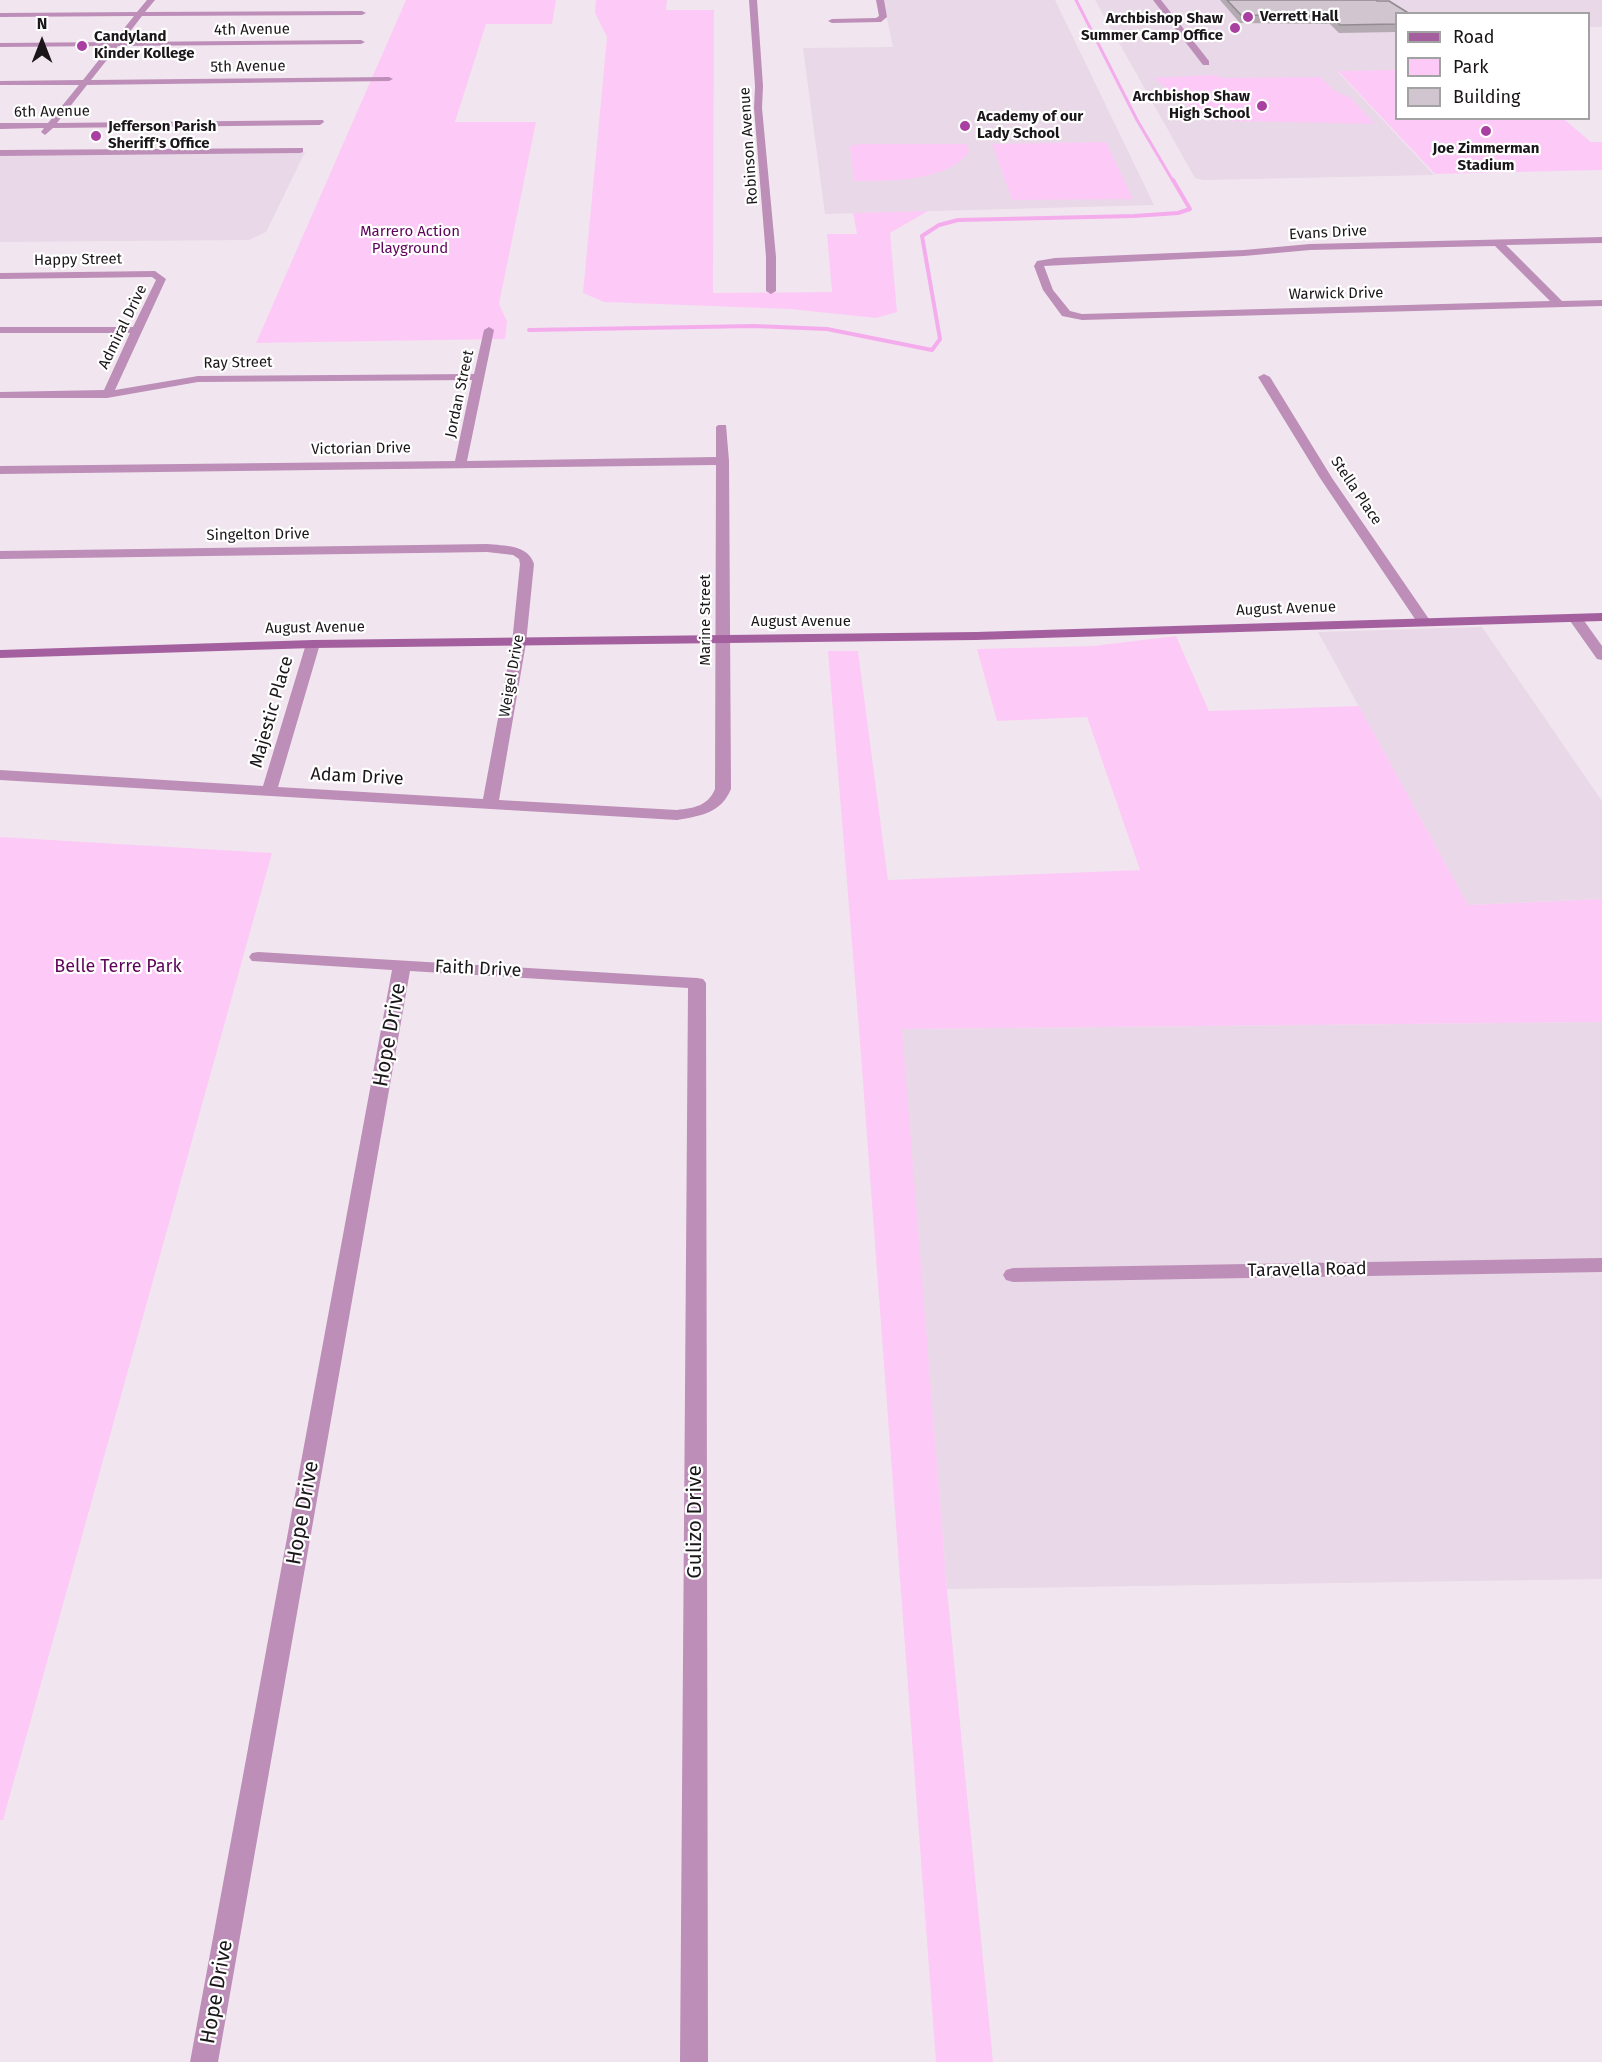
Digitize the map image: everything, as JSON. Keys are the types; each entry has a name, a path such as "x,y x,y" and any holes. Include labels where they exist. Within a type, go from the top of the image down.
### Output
{"street":[{"path":"30,152 151,0"},
{"name":"Robinson Avenue","path":"753,0 759,86 758,108 771,257 771,291"},
{"path":"832,21 878,20 883,17 880,0"},
{"path":"1157,0 1206,63"},
{"path":"0,15 362,12"},
{"name":"4th Avenue","path":"0,45 361,42"},
{"name":"5th Avenue","path":"0,83 389,79"},
{"name":"6th Avenue","path":"0,126 320,122"},
{"path":"0,153 300,150"},
{"name":"Evans Drive","path":"1071,316 1066,314 1048,290 1039,266 1041,263 1244,253 1310,247 1602,240"},
{"path":"1497,242 1559,304"},
{"name":"Happy Street","path":"0,276 156,274"},
{"name":"Admiral Drive","path":"107,395 136,330 156,293 161,279 156,274"},
{"name":"Warwick Drive","path":"1071,316 1602,303"},
{"path":"0,330 136,330"},
{"name":"Jordan Street","path":"460,464 489,330"},
{"name":"Ray Street","path":"0,395 107,395 198,379 479,377"},
{"name":"Stella Place","path":"1264,377 1326,478 1424,622"},
{"name":"Marine Street","path":"711,808 720,799 723,789 722,427"},
{"name":"Victorian Drive","path":"0,470 723,461"},
{"name":"Singelton Drive","path":"0,555 487,548 517,552"},
{"name":"Weigel Drive","path":"490,804 519,643 527,564 525,557 517,552"},
{"name":"August Avenue","path":"0,654 313,644 976,636 1602,617"},
{"path":"1575,618 1602,656"},
{"name":"Majestic Place","path":"269,792 313,644"},
{"name":"Adam Drive","path":"0,775 677,815 711,808"},
{"name":"Faith Drive","path":"258,957 697,983"},
{"name":"Hope Drive","path":"204,2062 402,965"},
{"name":"Gulizo Drive","path":"694,2062 697,983"},
{"name":"Taravella Road","path":"1013,1275 1602,1265"}],"shaded area":[{"name":"Academy of our Lady School","path":"883,0 1055,0 1154,205 825,214 803,48 893,47"},
{"name":"Archbishop Shaw High School","path":"1095,0 1602,0 1602,27 1590,27 1590,12 1395,12 1395,71 1338,72 1434,175 1203,180 1195,178"},
{"path":"305,152 266,232 249,240 0,242 0,155"},
{"path":"1482,627 1602,801 1602,899 1468,905 1318,632"},
{"path":"1602,1022 1602,1579 947,1589 901,1029"}],"green space":[{"name":"Marrero Action Playground","path":"406,0 556,0 552,24 486,24 455,122 536,122 499,304 507,321 505,339 256,343"},
{"path":"596,0 667,0 666,10 714,10 713,293 832,292 827,234 857,234 853,213 928,211 890,233 897,312 876,318 790,309 604,302 583,293 607,37 595,13"},
{"name":"Joe Zimmerman Stadium","path":"1395,70 1395,120 1565,120 1591,142 1602,142 1602,170 1435,174 1338,71"},
{"path":"1214,75 1223,78 1321,77 1333,90 1351,98 1375,124 1234,121 1204,117 1153,78"},
{"path":"1106,142 1133,199 1012,200 992,144"},
{"path":"860,144 967,144 969,152 959,162 932,174 900,180 854,181 850,146"},
{"path":"1176,636 1209,711 1359,706 1468,905 1602,899 1602,1022 902,1029 947,1589 993,2062 936,2062 859,1029 828,651 858,651 888,880 1140,870 1087,717 997,721 977,649 1093,646"},
{"name":"Belle Terre Park","path":"0,837 272,853 3,1820 0,1820"}],"building":[{"path":"1227,0 1376,0 1389,1 1407,12 1395,12 1395,24 1340,25 1331,16 1241,15"}],"waterway":[{"path":"1076,0 1137,120 1173,181"},
{"path":"529,330 754,326 827,329 932,350 940,339 922,236 939,225 958,220 1134,216 1178,213 1190,209 1173,180"}],"place":[{"name":"Verrett Hall","path":"1248,17"},
{"name":"Archbishop Shaw Summer Camp Office","path":"1235,28"},
{"name":"Candyland Kinder Kollege","path":"82,46"},
{"name":"Archbishop Shaw High School","path":"1262,106"},
{"name":"Academy of our Lady School","path":"965,126"},
{"name":"Joe Zimmerman Stadium","path":"1486,131"},
{"name":"Jefferson Parish Sheriff's Office","path":"96,136"}]}
